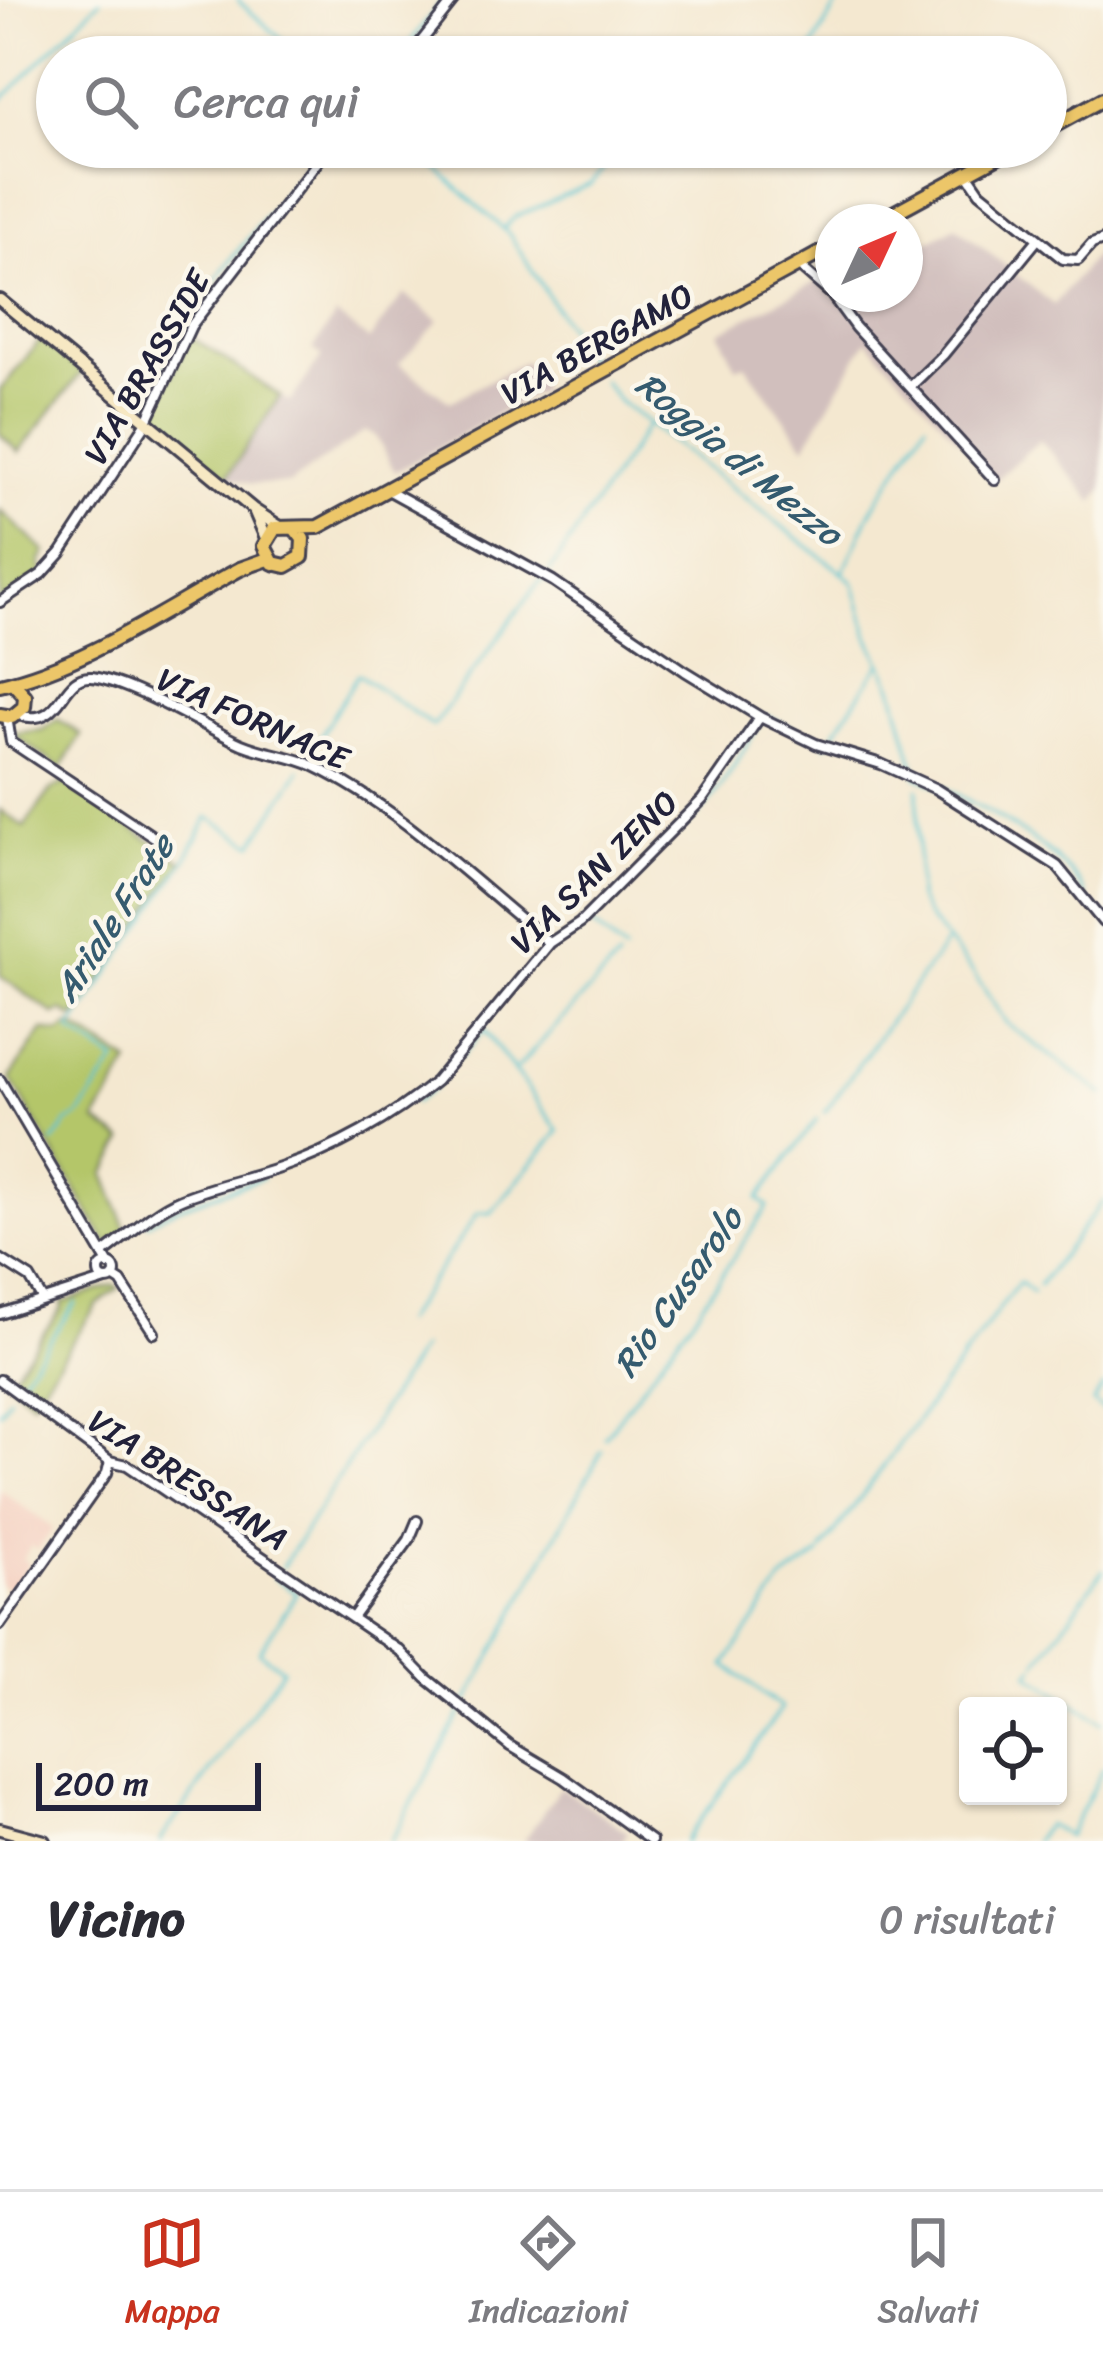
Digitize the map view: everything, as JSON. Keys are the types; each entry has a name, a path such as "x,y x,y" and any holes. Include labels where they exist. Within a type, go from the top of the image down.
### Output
{"main road":[{"path":"1067,119 1103,99"},
{"path":"911,204 976,168"},
{"name":"VIA BERGAMO","path":"280,526 317,527 815,256"},
{"path":"11,697 240,568 266,548 280,526"},
{"name":"VIA BERGAMO","path":"304,545 317,527"},
{"path":"266,548 280,566 293,565 304,545 296,530"}],"street":[{"path":"426,36 454,0"},
{"name":"VIA BRASSIDE","path":"0,602 42,574 61,554 146,421 190,326 313,168"},
{"path":"967,173 980,192 1067,261 1078,260 1092,244 1103,240"},
{"path":"910,387 943,355 1038,239"},
{"path":"797,266 831,294 994,480"},
{"path":"0,300 254,510 280,526"},
{"path":"387,489 553,580 760,717 816,744 880,764 936,789 1057,866 1103,922"},
{"path":"254,510 266,548"},
{"name":"VIA FORNACE","path":"11,697 46,716 77,681 92,677 148,698 240,744 315,766 379,806 550,943"},
{"path":"11,697 11,742 154,837"},
{"name":"VIA SAN ZENO","path":"104,1253 185,1197 285,1166 358,1132 419,1096 436,1082 550,943 580,923 682,822 760,717"},
{"path":"0,1081 95,1244 103,1268 121,1282 154,1333"},
{"path":"84,1285 103,1268 104,1253 95,1244"},
{"path":"0,1259 30,1278 43,1300"},
{"path":"0,1313 110,1278"},
{"name":"VIA BRESSANA","path":"1,1384 399,1650 510,1746 564,1778 651,1841"},
{"path":"0,1625 107,1473 110,1461"},
{"path":"352,1618 409,1540 417,1521"},
{"path":"0,1828 45,1841"}],"shaded area":[{"path":"956,226 1054,305 1099,250 1103,253 1103,490 1094,502 1040,440 995,480 867,340 805,446 745,364 736,367 719,332 815,283 815,312 923,312 923,244"},
{"path":"404,294 439,321 399,364 450,402 525,361 542,389 395,472 375,435 365,431 289,484 251,484 227,477 280,396 290,402 322,356 313,349 336,315 369,340"},
{"path":"0,1490 53,1528 38,1550 31,1546 22,1559 29,1564 11,1591 0,1584"},
{"path":"560,1787 628,1832 622,1841 524,1841"}],"green space":[{"path":"190,336 280,396 227,477 153,415"},
{"path":"42,338 82,372 19,452 0,434 0,390"},
{"path":"0,510 46,552 40,562 44,573 0,602"},
{"path":"58,719 81,735 61,769 12,733 42,730"},
{"path":"64,783 183,862 74,1018 63,1011 54,1014 0,976 0,810 24,827 51,790"},
{"path":"71,1025 130,1063 96,1121 124,1141 105,1174 127,1232 107,1244 10,1078 43,1030 59,1033"},
{"path":"114,1285 119,1288 97,1305 32,1401 8,1381 62,1308 61,1303"}],"waterway":[{"path":"65,36 100,0"},
{"name":"Roggia di Mezzo","path":"237,0 278,36"},
{"path":"415,36 443,0"},
{"path":"819,36 840,0"},
{"path":"0,102 36,65"},
{"path":"137,408 144,411 184,328 224,268 306,168"},
{"name":"Roggia di Mezzo","path":"435,168 509,234 589,361"},
{"path":"503,229 515,217 591,184 604,168"},
{"name":"Roggia di Mezzo","path":"603,381 619,401 853,581 869,637 893,687 917,776"},
{"path":"843,573 870,513 926,423"},
{"name":"Ariale Frate","path":"550,571 648,425"},
{"name":"Ariale Frate","path":"308,757 358,674 433,726 544,581"},
{"path":"826,745 880,664"},
{"path":"767,716 807,735"},
{"path":"669,838 710,801 760,723"},
{"name":"Ariale Frate","path":"53,1142 79,1116 116,1061 70,1031 185,861 208,817 253,844 300,770"},
{"path":"918,777 986,810 1037,844 1076,879 1086,896"},
{"name":"Roggia di Mezzo","path":"918,788 918,898 929,919 1007,1024 1103,1094"},
{"path":"586,920 625,952"},
{"name":"Rio Cusarolo","path":"825,1112 946,942"},
{"path":"517,1068 618,959"},
{"path":"403,1322 478,1213 491,1213 559,1131 484,1030 461,1056"},
{"path":"415,1102 436,1086"},
{"name":"Rio Cusarolo","path":"605,1437 768,1206 758,1199 817,1119"},
{"path":"148,1223 262,1178"},
{"path":"1039,1285 1103,1201"},
{"path":"822,1550 1019,1282 1033,1293"},
{"path":"17,1385 76,1303"},
{"path":"282,1567 421,1348"},
{"path":"1103,1387 1093,1402 1103,1410"},
{"path":"0,1412 9,1397"},
{"name":"Rio Cusarolo","path":"467,1702 602,1450"},
{"path":"685,1841 782,1708 725,1665 783,1580 820,1554"},
{"path":"1037,1663 1103,1570"},
{"path":"160,1841 283,1669 259,1652 297,1593 275,1578 278,1572"},
{"path":"1034,1667 1029,1674 1103,1722"},
{"name":"Rio Cusarolo","path":"391,1841 462,1711"},
{"path":"1034,1841 1047,1825 1068,1836 1103,1769"}]}
